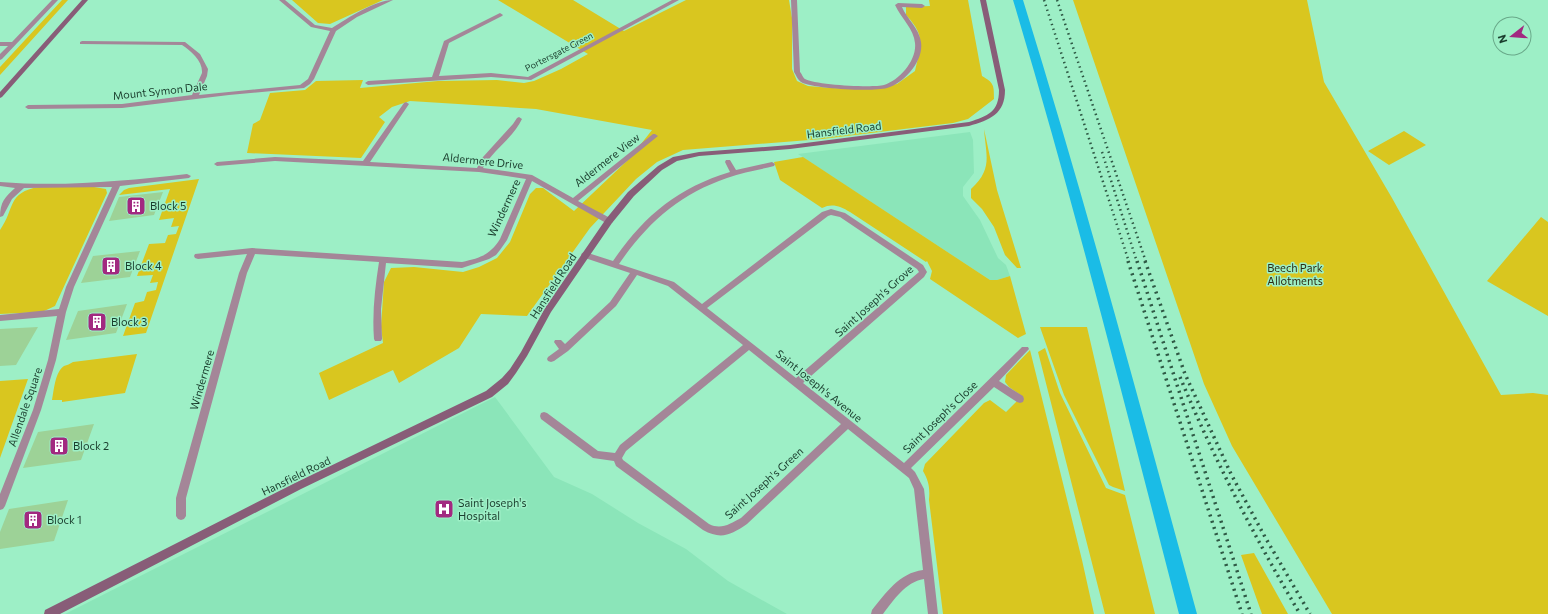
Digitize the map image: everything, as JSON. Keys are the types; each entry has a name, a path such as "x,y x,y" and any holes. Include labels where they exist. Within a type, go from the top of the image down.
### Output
{"street":[{"path":"0,58 55,0"},
{"path":"0,96 86,0"},
{"path":"282,0 313,26 333,30 355,16 390,0"},
{"name":"Portersgate Green","path":"368,83 491,75 529,79 676,0"},
{"path":"794,0 797,72 802,80 810,84 844,87 885,87 897,80 910,68 919,49 915,32 898,5 922,6"},
{"name":"Hansfield Road","path":"50,614 298,486 489,394 505,381 548,310 585,255 632,194 660,168 675,159 700,154 783,148 895,135 969,124 984,120 998,109 1002,100 1002,94 982,0"},
{"path":"435,79 446,42 500,15"},
{"name":"Mount Symon Dale","path":"28,107 122,106 302,86 310,81 333,30"},
{"path":"82,43 183,43 188,46 203,62 206,68 206,73 195,97"},
{"path":"0,44 13,44"},
{"path":"366,163 406,104"},
{"path":"479,170 485,159 516,125 519,118"},
{"name":"Aldermere View","path":"573,201 654,136"},
{"name":"Aldermere Drive","path":"217,164 275,159 479,170 530,177 610,222"},
{"path":"728,162 734,173"},
{"path":"615,264 634,236 658,212 692,190 706,183 744,169 772,164"},
{"path":"0,184 22,186 117,184 187,176"},
{"name":"Windermere","path":"198,256 252,251 462,265 482,261 495,252 507,231 530,177"},
{"name":"Allendale Square","path":"0,506 37,410 52,360 62,312 70,287 117,184"},
{"path":"0,214 3,202 14,191 22,186"},
{"name":"Saint Joseph's Grove","path":"702,308 825,214 831,212 842,215 920,267 923,272 917,279 797,383"},
{"name":"Windermere","path":"181,516 181,498 183,490 244,273 252,251"},
{"name":"Saint Joseph's Avenue","path":"585,255 671,284 912,475 919,489 933,614"},
{"path":"378,339 376,325 383,260"},
{"path":"552,359 565,349 612,304 635,272"},
{"path":"0,318 62,312"},
{"path":"558,342 565,349"},
{"path":"544,416 596,455 617,456 623,448 749,345"},
{"name":"Saint Joseph's Close","path":"904,469 1025,349"},
{"name":"Saint Joseph's Close","path":"993,382 1020,399"},
{"name":"Saint Joseph's Green","path":"617,456 619,463 686,514 714,531 722,531 731,529 744,520 847,424"},
{"path":"876,614 900,585 909,578 920,574 928,574"}],"shaded area":[{"path":"970,132 973,140 974,173 963,187 963,196 980,220 998,258 1006,265 1010,276 997,280 990,280 798,154"},
{"name":"Saint Joseph's Hospital","path":"495,397 554,477 592,494 638,523 686,549 728,581 787,614 65,614"}],"green space":[{"path":"62,0 68,0 0,75 0,67"},
{"path":"292,0 383,0 330,24 318,23"},
{"path":"498,0 573,0 624,31 686,0 789,0 792,18 792,69 797,81 808,86 870,89 897,84 915,71 920,41 917,29 906,15 906,7 930,6 929,0 968,0 982,76 991,83 994,90 994,99 968,119 953,123 822,139 683,150 657,162 636,179 590,228 527,316 481,314 459,348 399,383 393,370 329,400 319,373 383,343 381,327 384,282 391,268 414,267 463,272 479,267 497,258 510,242 530,194 536,188 543,188 574,211 630,158 652,130 536,109 410,101 392,107 379,117 385,122 361,158 247,153 253,124 260,120 270,93 305,90 316,81 363,80 360,88 438,81 497,80 524,83 534,81 561,69 588,54"},
{"name":"Beech Park Allotments","path":"1073,0 1307,0 1324,82 1392,198 1501,395 1533,393 1548,395 1548,614 1332,614 1232,446 1204,384"},
{"path":"984,129 997,190 1021,268 1017,268 1005,255 994,227 982,209 971,198 971,189 983,175 985,168 987,155"},
{"path":"1404,131 1426,145 1389,165 1368,151"},
{"path":"803,157 990,280 997,280 1010,276 1026,334 1018,338 930,279 932,271 927,261 926,262 850,212 836,206 826,206 822,208 780,180 774,162"},
{"path":"199,179 146,333 123,336 135,303 144,301 147,292 156,290 158,282 150,283 153,275 137,276 149,244 165,243 168,235 176,234 179,226 171,227 174,218 159,220 170,189 119,195 124,190 129,188"},
{"path":"39,187 94,187 106,189 107,193 55,306 42,312 0,314 0,230 13,202 17,197 29,189"},
{"path":"1541,217 1548,222 1548,316 1487,281"},
{"path":"1040,327 1087,327 1125,491 1109,485 1064,395"},
{"path":"1045,348 1060,393 1106,488 1125,495 1155,614 1105,614 1038,352"},
{"path":"1030,350 1094,614 943,614 929,500 929,489 927,478 923,471 925,464 984,403 990,400 1006,412 1022,396 1009,387 1005,382 1006,375"},
{"path":"137,354 125,393 62,402 62,400 52,400 57,377 64,366 73,362"},
{"path":"28,379 0,458 0,381"},
{"path":"1254,553 1288,614 1262,614 1241,555"}],"building":[{"name":"Block 5","path":"163,192 154,215 109,221 119,197"},
{"name":"Block 4","path":"140,251 130,277 81,283 93,256"},
{"name":"Block 3","path":"127,304 116,333 66,340 78,311"},
{"path":"38,327 16,365 0,366 0,329"},
{"name":"Block 2","path":"94,424 81,460 23,468 38,432"},
{"name":"Block 1","path":"68,500 54,541 0,549 0,532 9,509"}],"waterway":[{"path":"1018,0 1055,121 1104,296 1188,614"}],"railway":[{"path":"1044,0 1129,262"},
{"path":"1057,0 1146,262"},
{"path":"1102,152 1137,262"},
{"path":"1128,261 1242,614"},
{"path":"1137,261 1251,614"},
{"path":"1145,261 1185,374 1231,474 1265,537 1310,614"},
{"path":"1180,377 1193,408 1236,498 1300,614"}],"place":[{"name":"Block 5","path":"136,206"},
{"name":"Block 4","path":"111,266"},
{"name":"Block 3","path":"97,322"},
{"name":"Block 2","path":"59,446"},
{"name":"Saint Joseph's Hospital","path":"444,509"},
{"name":"Block 1","path":"33,520"}]}
